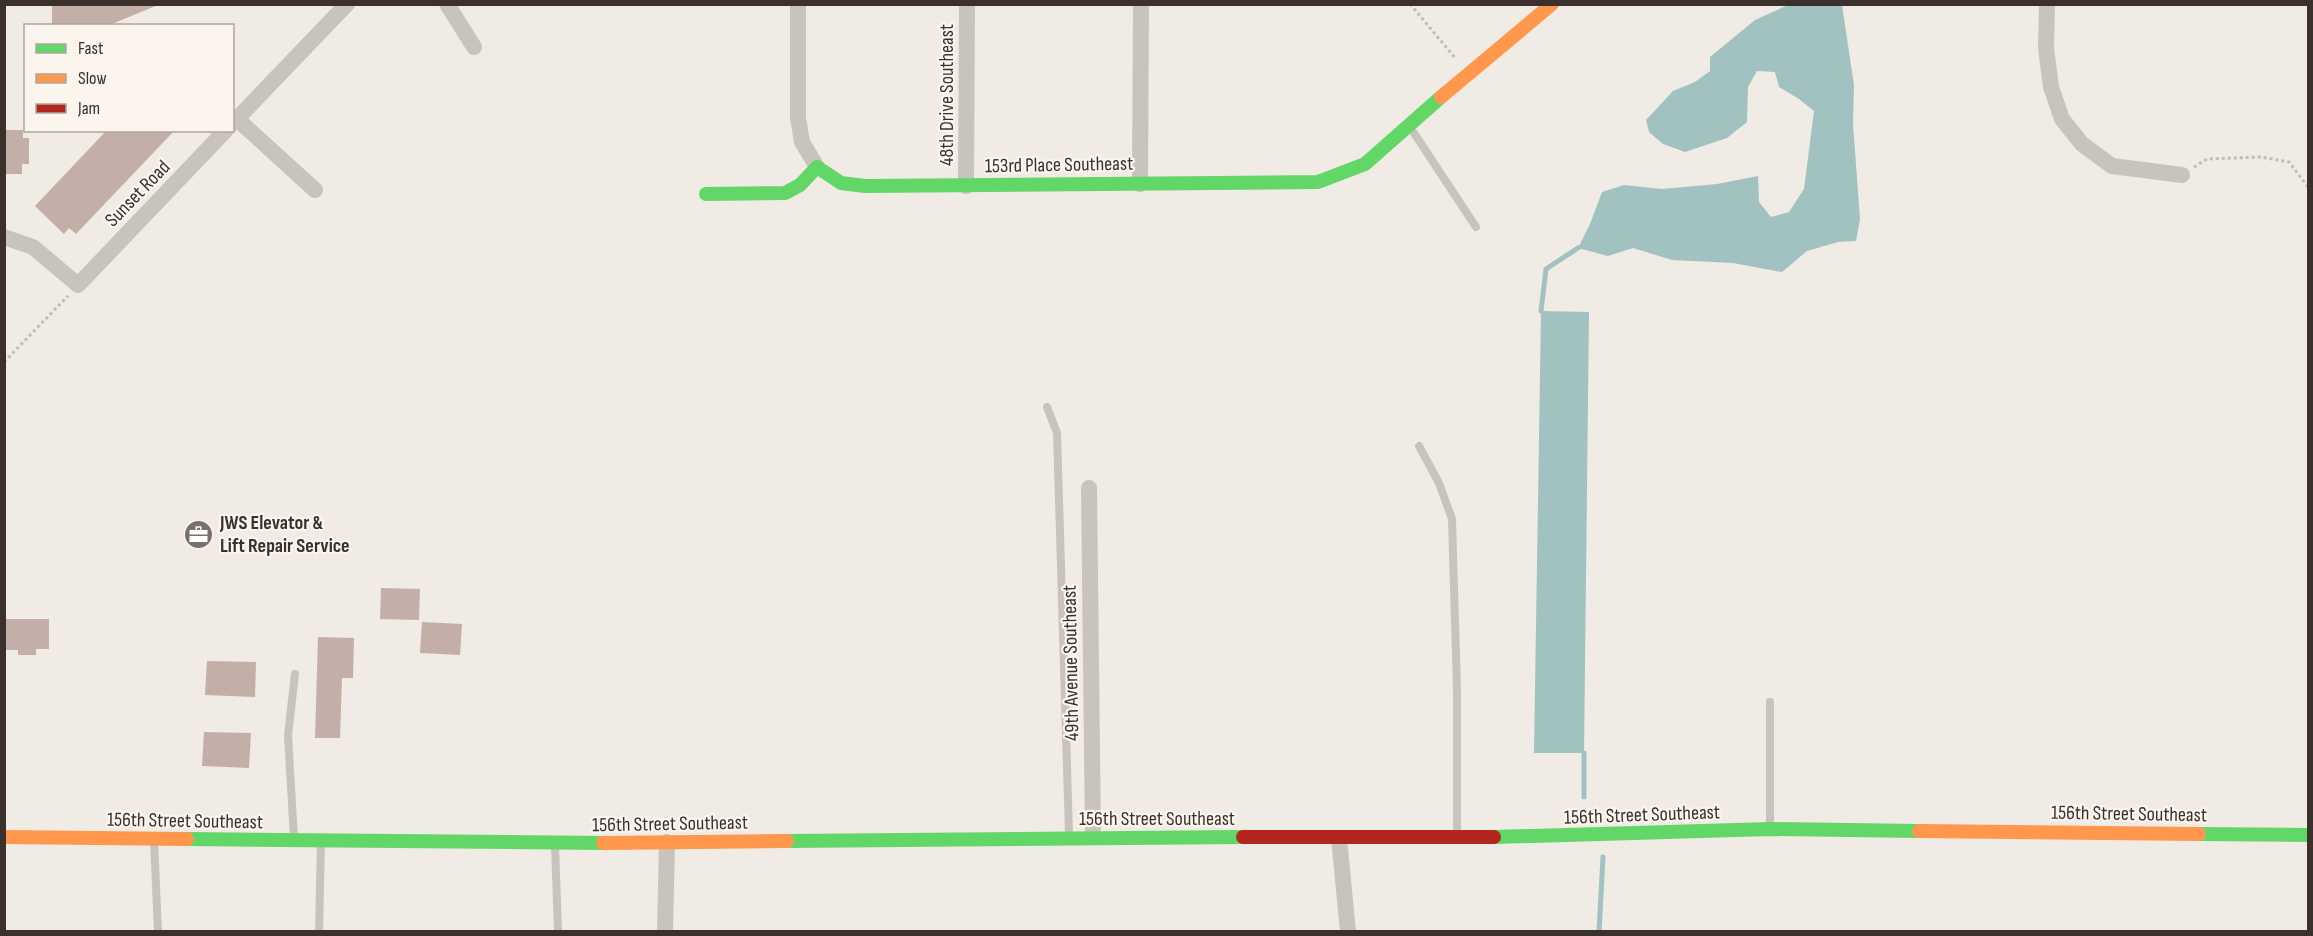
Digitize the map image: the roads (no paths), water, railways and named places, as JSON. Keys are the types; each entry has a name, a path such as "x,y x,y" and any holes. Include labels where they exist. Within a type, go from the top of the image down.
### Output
{"street":[{"name":"Sunset Road","path":"234,122 347,4"},
{"path":"447,4 474,47"},
{"path":"706,195 785,193 800,185 817,167 802,142 798,118 798,4"},
{"name":"48th Drive Southeast","path":"966,186 967,4"},
{"path":"1140,184 1141,4"},
{"name":"153rd Place Southeast","path":"817,167 842,183 865,186 1318,182 1365,164 1408,124 1552,4"},
{"path":"2047,4 2046,48 2050,87 2062,119 2082,144 2112,166 2182,175"},
{"path":"234,126 315,190"},
{"name":"Sunset Road","path":"4,237 33,247 78,285 224,132"},
{"name":"49th Avenue Southeast","path":"1089,488 1093,837"},
{"name":"156th Street Southeast","path":"4,837 555,844 1093,837 1457,838 1770,830 2308,835"},
{"path":"1340,838 1348,932"},
{"path":"664,932 667,843"}],"lane":[{"path":"1408,124 1476,227"},
{"path":"1047,407 1057,433 1069,838"},
{"path":"1419,446 1439,483 1452,519 1457,689 1457,838"},
{"path":"294,841 288,735 295,674"},
{"path":"1770,702 1770,830"},
{"path":"154,840 158,932"},
{"path":"319,932 321,842"},
{"path":"555,844 558,932"}],"water":[{"path":"1788,5 1842,5 1854,85 1853,124 1860,219 1856,241 1838,242 1807,251 1782,272 1733,263 1672,260 1633,248 1608,256 1578,248 1602,192 1624,185 1662,189 1717,184 1758,176 1759,202 1771,217 1789,212 1804,189 1814,111 1779,87 1775,72 1757,71 1748,87 1747,122 1727,138 1685,152 1663,144 1649,132 1646,120 1673,91 1695,82 1710,71 1710,57 1755,20"},
{"path":"1541,311 1589,312 1584,753 1534,753"}],"waterway":[{"path":"1541,311 1546,269 1578,248"},
{"path":"1584,753 1584,797"},
{"path":"1599,932 1603,857"}],"place":[{"name":"JWS Elevator & Lift Repair Service","path":"199,534"}]}
